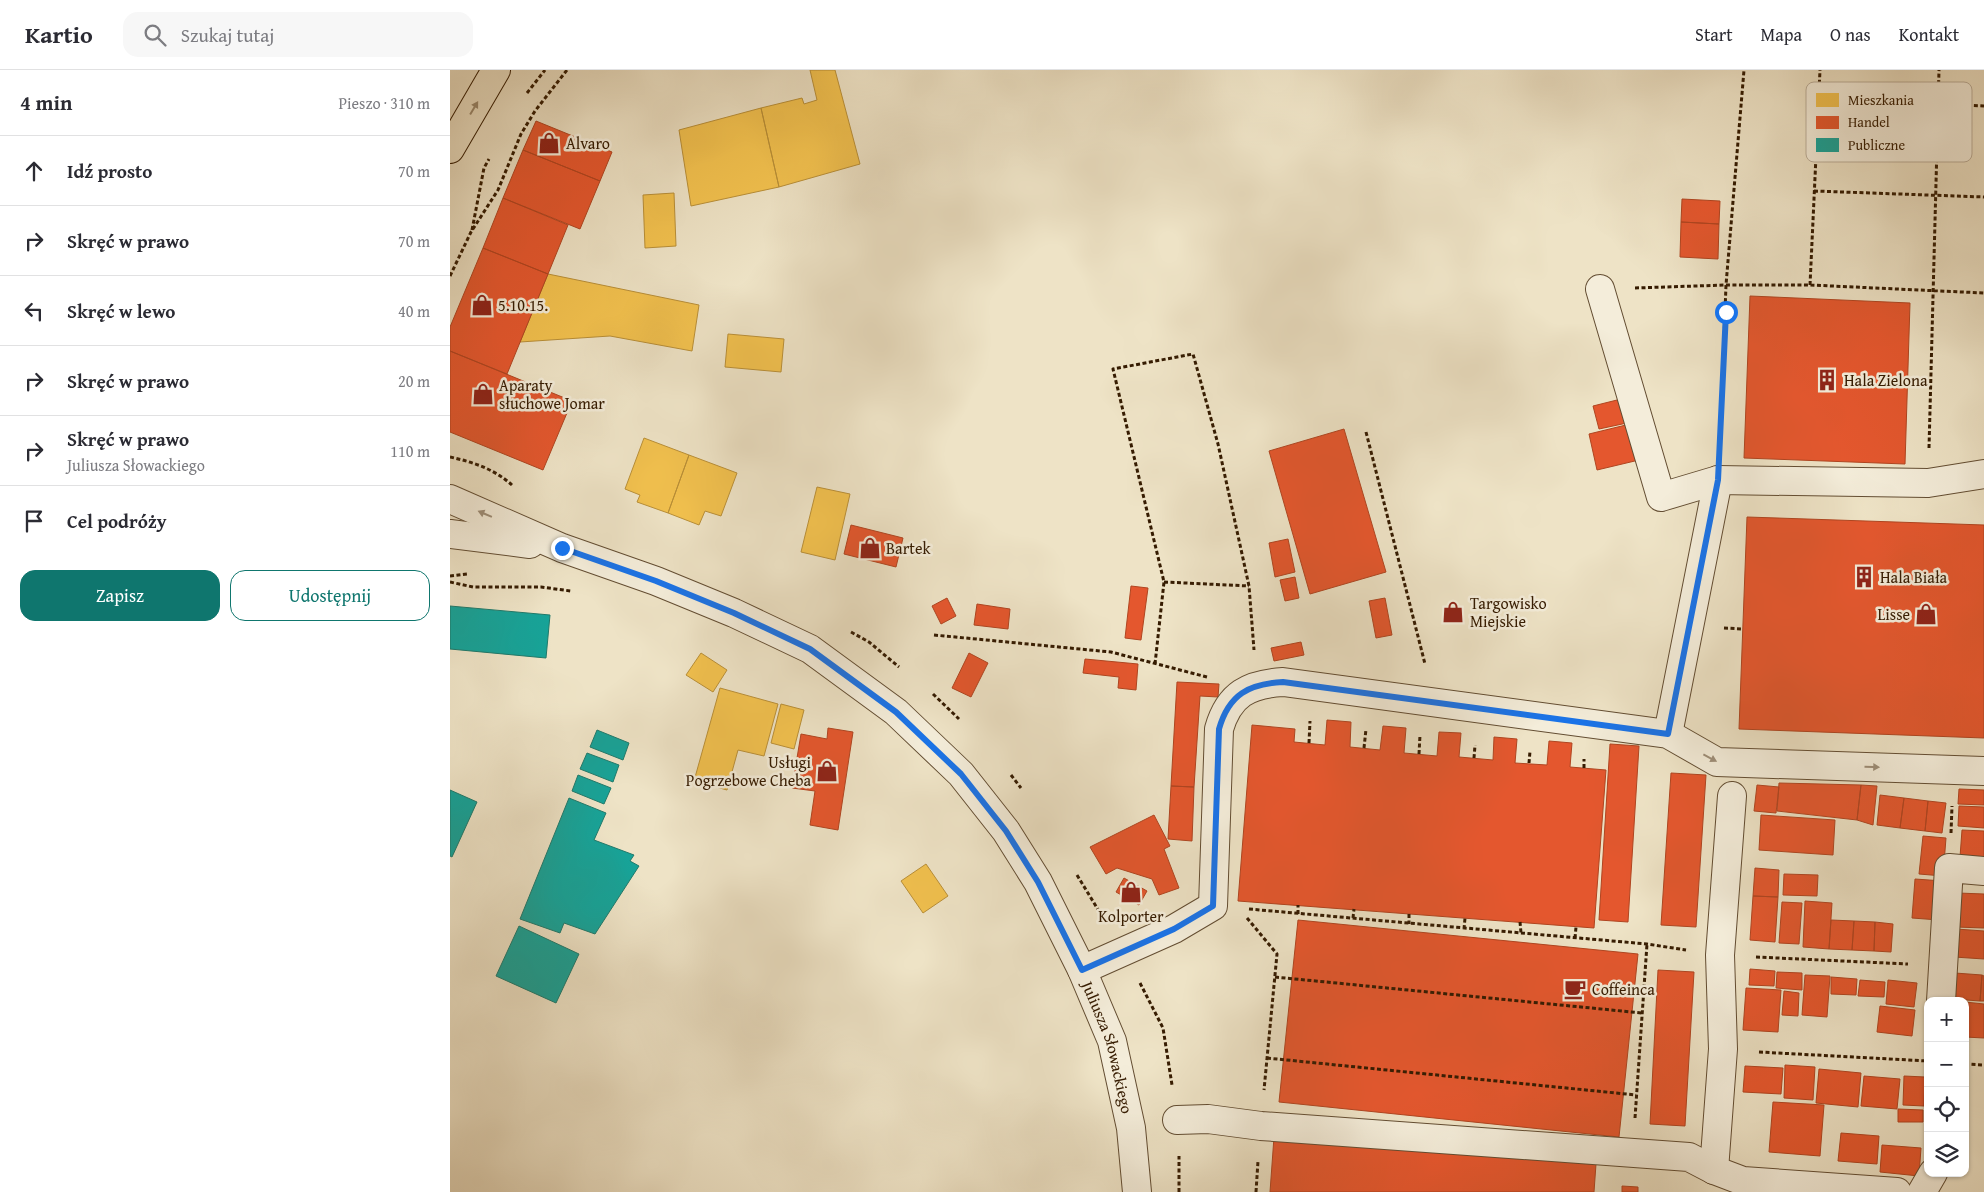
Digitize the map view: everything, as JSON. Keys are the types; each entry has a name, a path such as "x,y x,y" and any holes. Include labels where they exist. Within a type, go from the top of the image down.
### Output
{"main road":[{"path":"450,149 496,70"}],"street":[{"path":"1600,289 1662,497 1718,480 1928,483 1984,474"},
{"path":"1668,734 1718,480"},
{"name":"Juliusza Słowackiego","path":"450,499 562,548 656,581 734,613 810,649 896,712 961,774 1006,831 1038,882 1082,970 1112,1041 1131,1128 1137,1192"},
{"name":"Juliusza Słowackiego","path":"450,534 562,548"},
{"path":"1082,970 1226,907 1219,729 1223,712 1235,697 1261,684 1283,682 1668,734 1717,762 1984,771"},
{"path":"1714,1170 1724,1050 1720,955 1732,796"},
{"path":"1941,997 1949,868 1984,871"},
{"path":"1177,1120 1208,1120 1261,1126 1689,1157 1714,1170 1744,1181 1897,1192"},
{"path":"1922,1192 1931,1177"}],"path":[{"path":"522,98 545,70"},
{"path":"450,276 471,232 498,190 521,134 535,111 567,70"},
{"path":"1718,480 1726,285 1744,70"},
{"path":"471,232 484,168 492,152"},
{"path":"1810,285 1815,162"},
{"path":"1928,483 1937,162"},
{"path":"1814,191 1984,198"},
{"path":"1600,289 1726,285 1810,285 1984,293"},
{"path":"934,635 1111,652 1155,664 1206,677 1261,684 1254,655 1248,586 1218,444 1193,354 1113,369 1164,582 1155,664"},
{"path":"1366,432 1425,665 1421,701"},
{"path":"450,582 473,588 541,587 578,593"},
{"path":"1164,582 1248,586"},
{"path":"1949,868 1954,769"},
{"path":"1298,905 1298,914"},
{"path":"1226,907 1647,944 1720,955 1943,966"},
{"path":"1226,907 1277,954 1261,1126"},
{"path":"1353,918 1354,910"},
{"path":"1409,914 1409,924"},
{"path":"1464,918 1464,929"},
{"path":"1520,922 1520,933"},
{"path":"1575,938 1576,927"},
{"path":"1632,1153 1647,944"},
{"path":"1275,977 1642,1013"},
{"path":"1724,1050 1924,1061"},
{"path":"1267,1058 1636,1096"},
{"path":"1969,1064 1984,1065"}],"building: Mieszkania":[{"path":"810,70 835,70 860,164 779,187 761,108 802,98 804,104 817,100"},
{"path":"761,108 779,187 691,206 679,130"},
{"path":"674,193 676,246 645,248 643,195"},
{"path":"548,274 699,305 692,351 610,336 520,342"},
{"path":"728,334 784,339 781,372 725,367"},
{"path":"644,438 689,455 668,513 637,502 640,495 625,489"},
{"path":"689,455 737,473 721,516 705,511 699,525 668,513"},
{"path":"817,487 850,494 835,560 801,552"},
{"path":"701,653 727,670 713,692 686,675"},
{"path":"720,688 778,704 764,756 738,750 727,790 694,781"},
{"path":"781,704 804,710 794,749 771,743"},
{"path":"926,864 948,896 923,913 901,881"}],"building: Handel":[{"path":"536,121 612,152 600,181 523,150"},
{"path":"523,150 600,181 580,229 503,198"},
{"path":"503,198 568,225 548,274 483,248"},
{"path":"1682,199 1720,201 1719,224 1681,222"},
{"path":"1681,222 1719,224 1718,259 1680,257"},
{"path":"483,248 548,274 507,374 450,351 450,327"},
{"name":"Hala Zielona","path":"1750,296 1910,303 1905,464 1744,458"},
{"path":"450,351 572,401 543,470 450,432"},
{"path":"1621,399 1627,423 1599,429 1593,406"},
{"path":"1630,424 1639,460 1597,470 1589,434"},
{"path":"1344,429 1386,572 1310,594 1269,451"},
{"name":"Hala Biała","path":"1747,517 1984,525 1984,738 1739,729"},
{"path":"851,525 903,538 896,567 844,554"},
{"path":"1288,539 1295,572 1275,577 1269,543"},
{"path":"1295,577 1299,598 1285,601 1280,580"},
{"path":"1131,586 1148,588 1141,640 1125,638"},
{"path":"947,598 956,616 941,624 932,606"},
{"path":"1385,598 1392,635 1376,638 1369,601"},
{"path":"977,604 1010,609 1008,629 974,625"},
{"path":"1301,642 1304,655 1274,661 1271,648"},
{"path":"969,653 988,663 971,697 952,688"},
{"path":"1085,659 1138,664 1136,690 1118,688 1119,677 1083,673"},
{"path":"1177,682 1219,684 1218,697 1200,696 1194,787 1171,786"},
{"path":"1327,720 1351,722 1350,747 1380,750 1383,726 1406,728 1404,753 1437,756 1439,732 1461,733 1459,757 1493,760 1494,737 1517,739 1515,763 1547,765 1549,741 1572,743 1570,767 1606,770 1594,928 1238,901 1252,725 1295,729 1294,742 1325,745"},
{"path":"828,728 853,732 838,830 810,825 815,791 792,788 801,734 827,739"},
{"path":"1610,744 1639,746 1628,922 1599,920"},
{"path":"1671,773 1706,775 1696,927 1661,925"},
{"path":"1779,783 1861,785 1857,820 1777,811"},
{"path":"1757,785 1779,787 1776,813 1754,811"},
{"path":"1861,785 1877,786 1873,825 1857,820"},
{"path":"1171,786 1194,787 1192,841 1168,839"},
{"path":"1959,789 1984,790 1984,805 1958,804"},
{"path":"1880,795 1904,798 1900,828 1877,825"},
{"path":"1904,798 1928,801 1925,831 1900,828"},
{"path":"1928,801 1946,803 1942,833 1925,831"},
{"path":"1959,806 1984,807 1984,828 1958,826"},
{"path":"1154,815 1170,846 1164,849 1179,888 1159,895 1152,879 1117,868 1106,874 1090,847"},
{"path":"1761,815 1835,820 1833,855 1759,850"},
{"path":"1962,830 1984,831 1984,858 1960,857"},
{"path":"1923,836 1946,838 1943,876 1919,874"},
{"path":"1755,868 1779,870 1778,897 1753,896"},
{"path":"1784,874 1818,875 1817,896 1783,895"},
{"name":"Kolporter","path":"1124,878 1147,891 1139,905 1116,892"},
{"path":"1915,879 1943,881 1939,920 1912,918"},
{"path":"1958,893 1984,894 1984,928 1956,927"},
{"path":"1753,896 1778,897 1775,942 1750,940"},
{"path":"1805,901 1832,903 1829,949 1803,947"},
{"path":"1782,902 1802,903 1799,944 1779,943"},
{"path":"1298,920 1638,954 1619,1137 1279,1102"},
{"path":"1831,920 1854,921 1852,950 1829,949"},
{"path":"1854,921 1875,922 1874,951 1852,950"},
{"path":"1875,922 1893,924 1891,952 1874,951"},
{"path":"1956,929 1984,931 1984,959 1954,957"},
{"path":"1750,969 1775,971 1774,986 1749,985"},
{"path":"1658,970 1694,972 1685,1126 1650,1124"},
{"path":"1777,972 1802,973 1802,990 1776,988"},
{"path":"1955,973 1982,975 1980,1001 1969,1000 1969,997 1953,997"},
{"path":"1805,975 1830,976 1827,1017 1802,1015"},
{"path":"1982,975 1984,976 1984,1001 1980,1001"},
{"path":"1831,977 1857,979 1856,995 1831,994"},
{"path":"1860,980 1885,982 1884,997 1858,996"},
{"path":"1888,980 1917,983 1914,1007 1886,1004"},
{"path":"1746,988 1781,990 1778,1032 1743,1030"},
{"path":"1784,991 1799,993 1798,1016 1782,1015"},
{"path":"1969,1002 1984,1004 1984,1038 1969,1037"},
{"path":"1880,1006 1915,1010 1912,1036 1877,1032"},
{"path":"1785,1065 1815,1067 1813,1100 1784,1098"},
{"path":"1745,1066 1783,1068 1781,1094 1743,1092"},
{"path":"1819,1069 1861,1073 1858,1107 1816,1103"},
{"path":"1864,1076 1900,1079 1897,1109 1861,1106"},
{"path":"1904,1076 1924,1077 1924,1106 1903,1105"},
{"path":"1773,1102 1824,1105 1820,1156 1769,1152"},
{"path":"1898,1109 1923,1110 1923,1122 1898,1122"},
{"path":"1841,1133 1879,1136 1877,1164 1838,1161"},
{"path":"1274,1137 1596,1164 1594,1192 1270,1192"},
{"path":"1882,1145 1921,1148 1919,1176 1880,1172"},
{"path":"1622,1186 1638,1187 1638,1192 1622,1192"}],"building: Publiczne":[{"path":"450,606 550,615 546,658 450,649"},
{"path":"597,730 629,743 623,760 590,747"},
{"path":"587,753 619,765 613,782 580,769"},
{"path":"578,775 611,788 604,804 572,791"},
{"path":"450,790 477,802 452,857 450,856"},
{"path":"569,798 606,813 594,840 634,855 630,861 639,866 595,934 564,923 560,933 520,919"},
{"path":"519,926 579,954 556,1003 496,976"}],"place":[{"name":"Alvaro","path":"549,143"},
{"name":"5.10.15.","path":"482,305"},
{"name":"Hala Zielona","path":"1827,380"},
{"name":"Aparaty słuchowe Jomar","path":"483,394"},
{"name":"Bartek","path":"870,548"},
{"name":"Hala Biała","path":"1864,577"},
{"name":"Targowisko Miejskie","path":"1453,612"},
{"name":"Lisse","path":"1926,614"},
{"name":"Usługi Pogrzebowe Cheba","path":"827,771"},
{"name":"Kolporter","path":"1131,892"},
{"name":"Coffeinca","path":"1575,989"}],"route":[{"path":"562,548 656,581 734,613 810,649 896,712 961,774 1006,831 1038,882 1082,970 1174,929 1213,906 1219,729 1223,712 1235,697 1261,684 1283,682 1668,734 1718,480 1726,312"}]}
